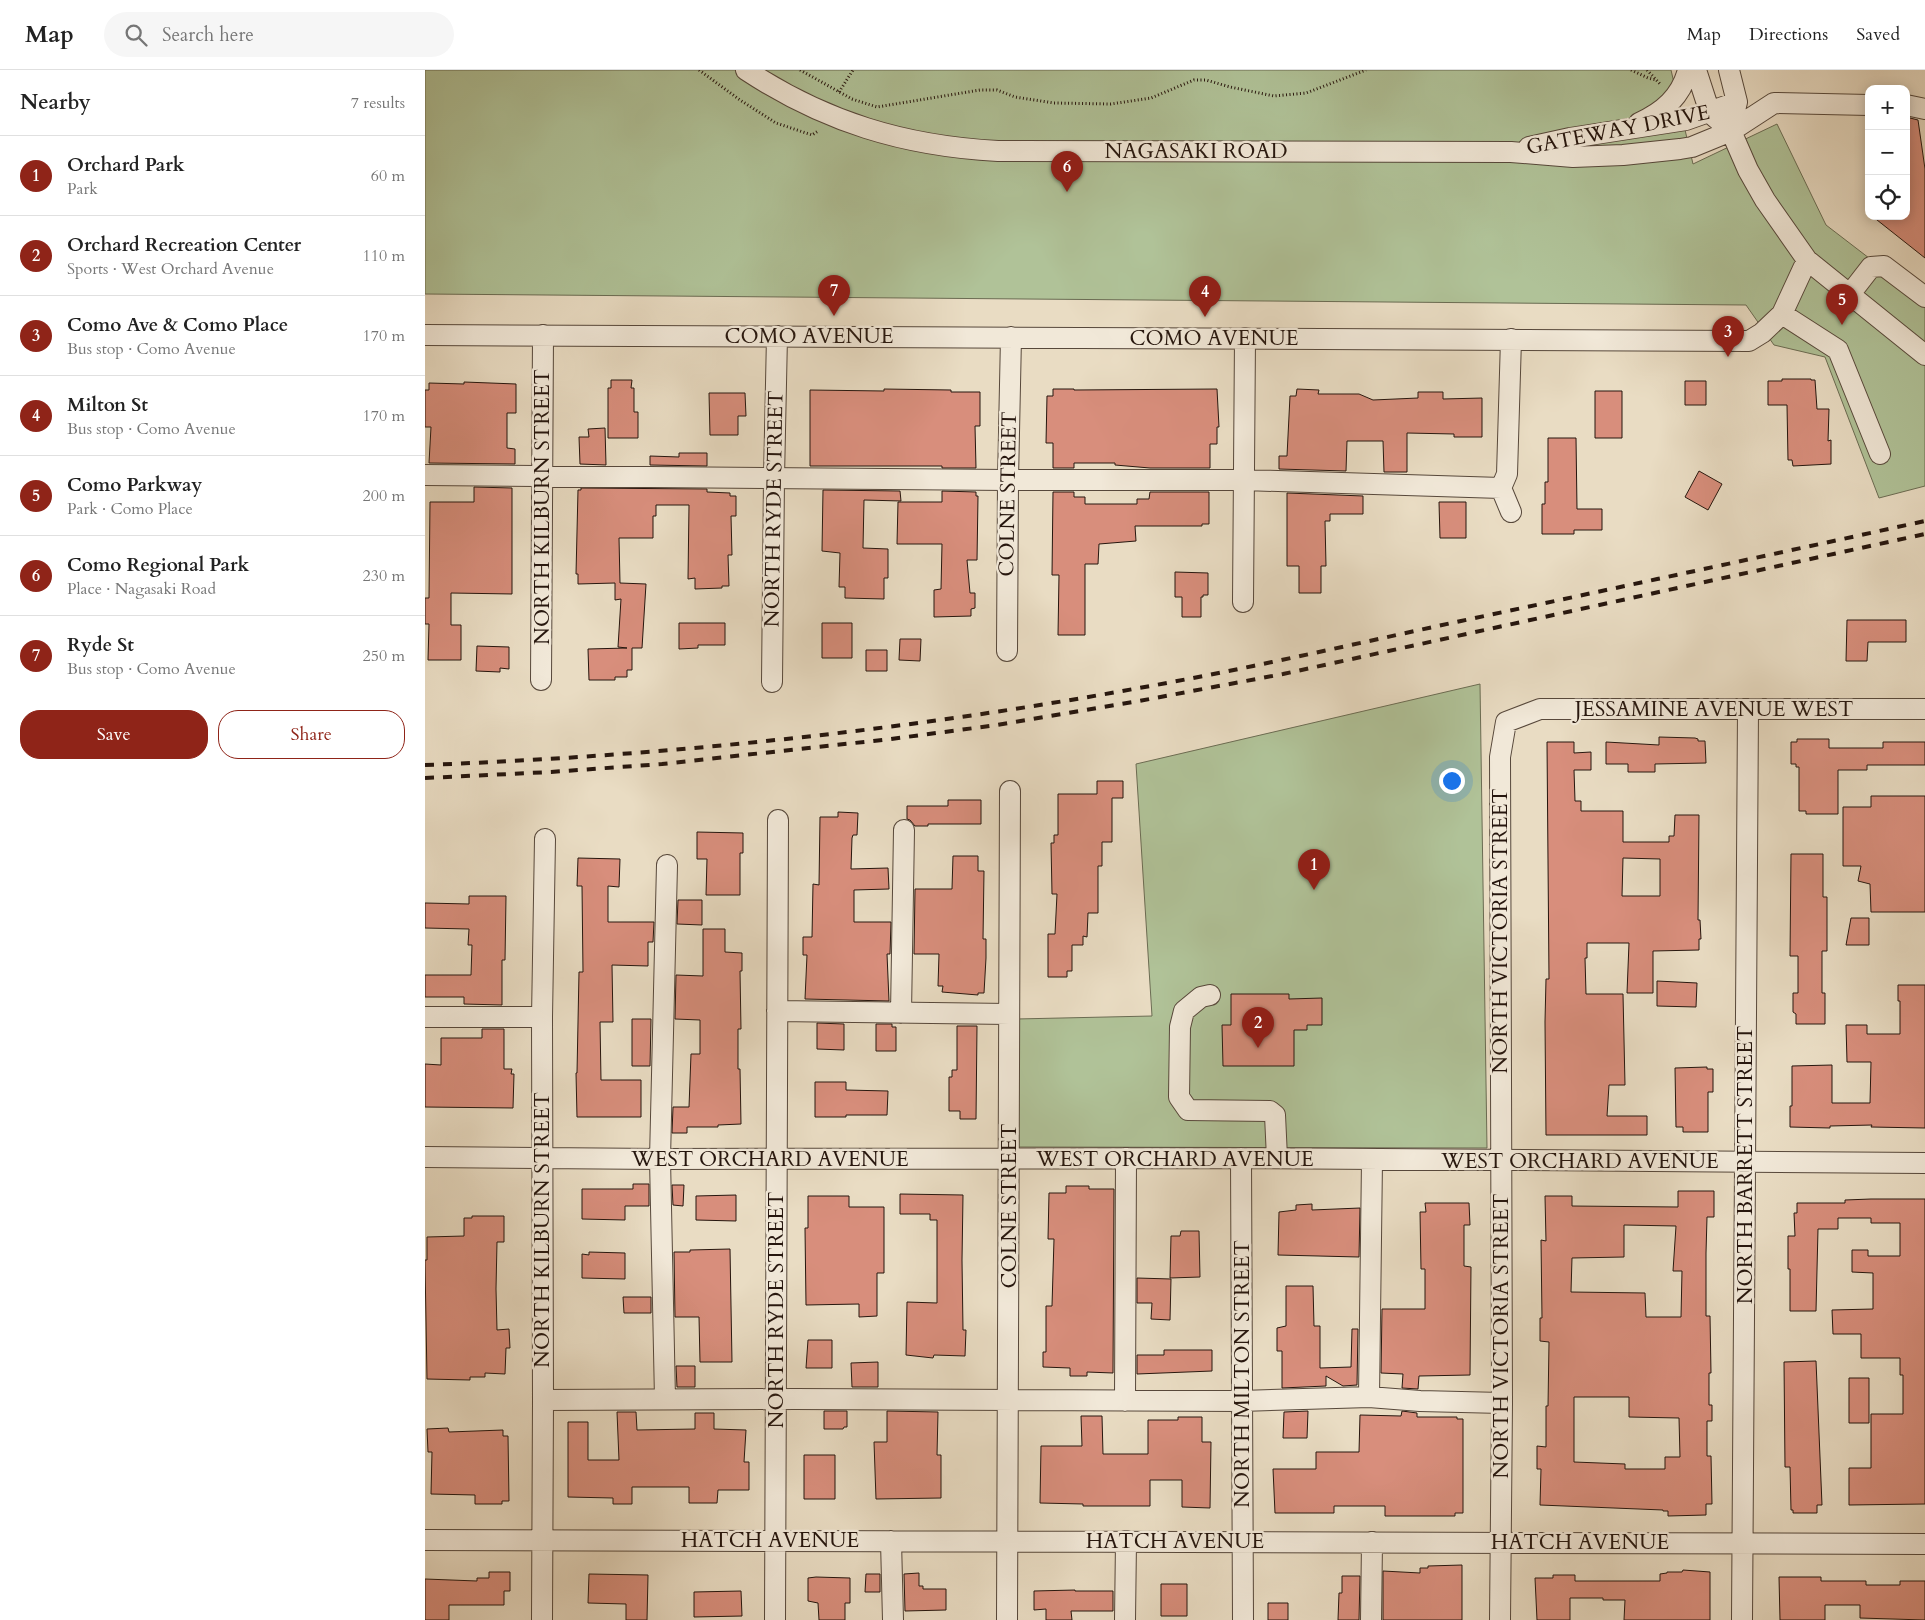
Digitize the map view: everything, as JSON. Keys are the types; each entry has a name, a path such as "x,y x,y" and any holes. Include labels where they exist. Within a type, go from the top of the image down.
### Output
{"street":[{"name":"NAGASAKI ROAD","path":"746,70 786,95 855,125 895,137 963,149 998,151 1511,152"},
{"path":"1624,130 1655,116 1675,98 1685,80 1687,70"},
{"path":"1696,70 1710,113 1731,131 1748,170 1765,200 1807,260 1922,347"},
{"path":"1729,70 1737,102 1731,131"},
{"name":"GATEWAY DRIVE","path":"1511,152 1570,138 1686,120 1737,102"},
{"name":"GATEWAY DRIVE","path":"1511,152 1573,157 1692,148 1731,131 1774,103 1865,105"},
{"path":"1910,107 1925,109"},
{"name":"COMO AVENUE","path":"425,335 1749,340 1762,333 1782,314 1807,260"},
{"path":"1850,294 1871,267 1884,266 1925,297"},
{"path":"1782,314 1838,350 1880,454"},
{"name":"NORTH KILBURN STREET","path":"541,680 543,335"},
{"name":"NORTH RYDE STREET","path":"772,682 777,336"},
{"name":"COLNE STREET","path":"1007,651 1011,337"},
{"path":"1243,602 1245,338"},
{"path":"1511,339 1507,474 1501,488 1511,512"},
{"path":"425,475 1243,480 1501,488"},
{"name":"JESSAMINE AVENUE WEST","path":"1506,722 1540,709 1925,709"},
{"name":"NORTH BARRETT STREET","path":"1742,1620 1748,710"},
{"name":"NORTH VICTORIA STREET","path":"1500,1620 1502,1403 1500,757 1506,722"},
{"name":"COLNE STREET","path":"1007,1620 1010,791"},
{"name":"NORTH RYDE STREET","path":"775,1620 778,820"},
{"path":"901,1012 904,830"},
{"name":"NORTH KILBURN STREET","path":"542,1620 541,1158 545,839"},
{"path":"665,1399 660,1159 667,865"},
{"path":"1210,994 1201,997 1184,1012 1180,1027 1179,1097 1189,1110 1270,1111 1275,1115 1277,1158"},
{"path":"777,1012 1009,1014"},
{"path":"425,1017 542,1017"},
{"name":"WEST ORCHARD AVENUE","path":"425,1157 660,1159 1277,1158 1925,1163"},
{"path":"1125,1401 1126,1158"},
{"name":"NORTH MILTON STREET","path":"1241,1158 1243,1620"},
{"path":"1369,1397 1372,1160"},
{"path":"543,1400 1241,1401 1369,1397 1421,1401 1502,1403"},
{"name":"HATCH AVENUE","path":"425,1540 1925,1544"},
{"path":"891,1540 893,1620"},
{"path":"1125,1620 1126,1541"},
{"path":"1371,1620 1372,1542"}],"path":[{"path":"800,70 852,99 877,108 980,90 997,90 1015,97 1054,103 1111,104 1151,98 1193,80 1206,80 1274,96 1306,93 1366,70"},
{"path":"1631,70 1656,80"},
{"path":"1647,70 1662,86"}],"green space":[{"path":"425,70 1671,70 1693,164 1777,124 1826,225 1925,301 1925,486 1879,498 1825,357 1774,345 1746,305 425,294"},
{"path":"1480,684 1487,1148 1017,1147 1016,1019 1152,1016 1136,764"}],"building":[{"path":"1910,118 1918,120 1925,169 1925,258 1877,220 1910,220"},
{"path":"1782,379 1815,380 1817,409 1829,409 1828,441 1831,440 1831,464 1793,466 1792,460 1788,460 1787,405 1768,405 1768,381 1782,381"},
{"path":"611,380 632,380 634,412 638,412 638,438 608,438 608,388 611,388"},
{"path":"1685,381 1706,381 1706,405 1685,405"},
{"path":"464,382 516,384 516,413 507,413 507,448 515,449 515,464 429,463 431,427 425,427 425,390 429,390 429,383 464,384"},
{"path":"884,389 980,392 980,426 975,426 976,468 942,468 942,466 810,466 810,390 884,391"},
{"path":"1053,389 1217,389 1219,427 1217,427 1217,444 1210,444 1210,468 1150,468 1115,465 1115,463 1074,463 1074,468 1053,468 1053,443 1046,443 1047,396 1053,396"},
{"path":"1297,389 1319,390 1318,394 1359,394 1373,400 1418,398 1418,392 1443,392 1443,399 1482,398 1482,437 1454,437 1454,434 1407,433 1407,472 1384,472 1383,441 1347,441 1346,471 1279,469 1279,456 1287,456 1290,396 1296,396"},
{"path":"1595,391 1622,391 1622,438 1595,438"},
{"path":"709,393 745,393 746,416 738,416 738,435 710,435"},
{"path":"605,428 606,465 580,464 579,437 589,437 588,429"},
{"path":"1548,438 1576,438 1577,509 1602,509 1602,530 1574,530 1574,534 1542,534 1542,504 1545,504 1545,482 1548,482"},
{"path":"679,453 707,453 707,466 650,465 650,456 679,457"},
{"path":"1699,471 1722,484 1708,510 1685,497"},
{"path":"474,487 512,488 512,594 451,593 451,625 461,625 461,660 428,660 429,624 425,624 425,598 429,598 430,502 474,502"},
{"path":"581,488 707,489 707,492 730,493 730,496 736,496 736,516 731,516 732,555 728,555 729,586 695,589 695,578 688,579 689,505 656,505 656,516 653,516 653,538 619,538 620,583 646,584 642,648 632,648 632,670 627,670 627,677 615,677 615,680 589,680 588,649 627,648 618,647 621,599 615,600 615,583 578,584 578,574 576,574 578,490 581,490"},
{"path":"823,490 900,491 901,501 864,500 863,548 888,549 888,578 884,578 884,599 845,598 845,587 839,587 840,553 822,551"},
{"path":"942,491 976,492 976,496 978,496 977,560 967,560 970,593 975,593 975,608 971,609 971,616 934,617 934,590 941,589 942,544 897,544 898,502 942,502"},
{"path":"1053,492 1074,492 1074,497 1085,497 1085,504 1137,504 1137,499 1149,499 1150,492 1209,492 1209,524 1202,524 1202,526 1135,526 1136,541 1099,544 1098,564 1085,564 1085,635 1058,635 1059,575 1052,575"},
{"path":"1287,493 1363,496 1363,514 1330,514 1330,521 1325,521 1326,566 1321,566 1321,593 1299,593 1299,566 1287,566"},
{"path":"1439,502 1466,502 1466,538 1440,538"},
{"path":"1175,572 1208,573 1208,595 1201,597 1201,617 1182,617 1182,597 1175,597"},
{"path":"1847,620 1906,620 1906,642 1868,642 1867,661 1846,661"},
{"path":"679,623 725,623 725,645 698,645 698,648 679,649"},
{"path":"822,623 852,623 852,658 822,658"},
{"path":"900,639 921,639 920,661 899,660"},
{"path":"477,646 509,647 509,669 500,668 500,672 476,671"},
{"path":"866,650 887,650 887,671 866,671"},
{"path":"1659,737 1695,738 1698,741 1705,741 1706,763 1655,764 1655,772 1628,772 1628,764 1606,764 1606,742 1659,745"},
{"path":"1797,739 1829,739 1829,748 1883,748 1883,742 1925,742 1925,765 1867,765 1867,770 1838,770 1838,814 1806,814 1806,811 1799,811 1799,767 1796,767 1796,764 1791,764 1791,742 1797,742"},
{"path":"1547,742 1574,742 1574,753 1591,752 1591,770 1574,770 1575,801 1581,801 1581,811 1623,811 1623,842 1669,842 1669,836 1674,836 1675,815 1699,815 1698,920 1700,920 1701,939 1699,939 1699,950 1653,951 1653,993 1627,993 1629,943 1587,943 1587,958 1585,958 1586,994 1623,994 1625,1085 1609,1085 1607,1116 1647,1116 1647,1135 1546,1135 1545,1022 1546,979 1549,979","holes":["1623,858 1660,859 1660,896 1622,896"]},
{"path":"1097,781 1123,781 1123,798 1112,798 1112,842 1102,842 1102,866 1098,866 1098,913 1088,913 1087,937 1083,936 1083,945 1072,945 1072,971 1067,971 1067,977 1048,977 1048,934 1055,934 1057,894 1052,894 1051,843 1054,843 1054,835 1058,835 1058,794 1097,794"},
{"path":"1871,796 1925,796 1925,912 1871,912 1870,884 1858,881 1861,866 1843,866 1843,807 1871,807"},
{"path":"948,800 981,800 981,824 928,824 928,826 915,826 907,819 907,806 948,806"},
{"path":"838,812 858,813 857,835 853,835 852,838 851,869 888,868 889,889 854,890 854,922 891,922 890,954 887,954 889,1001 805,999 807,955 803,955 803,937 812,937 813,884 819,885 820,817 838,817"},
{"path":"697,832 743,833 743,853 740,853 740,895 706,895 707,859 697,859"},
{"path":"1791,854 1823,854 1823,897 1827,897 1827,951 1822,951 1822,993 1825,993 1825,1024 1796,1024 1796,1014 1793,1012 1793,993 1798,993 1798,956 1790,956"},
{"path":"953,856 978,856 978,871 984,871 983,939 986,939 986,958 984,993 978,993 978,995 942,992 943,986 938,986 939,954 914,954 915,889 952,889"},
{"path":"578,858 620,859 619,887 608,886 608,922 654,922 653,942 648,942 648,966 612,965 613,1022 600,1022 601,1080 641,1080 641,1117 577,1117 576,1073 579,972 583,972 582,886 577,886"},
{"path":"469,896 506,896 505,960 502,960 502,1005 464,1004 464,997 425,997 425,975 471,975 472,945 468,945 469,929 425,928 425,903 469,904"},
{"path":"678,900 702,900 702,925 677,924"},
{"path":"1851,918 1869,918 1869,945 1846,945"},
{"path":"703,929 725,929 725,952 742,953 742,971 740,971 741,1029 738,1029 741,1124 718,1125 718,1127 687,1127 687,1133 672,1133 673,1107 689,1107 691,1054 700,1054 700,1020 675,1019 676,975 703,976"},
{"path":"1657,981 1697,983 1696,1007 1657,1006"},
{"path":"1898,985 1925,985 1925,1128 1871,1127 1872,1125 1830,1126 1830,1128 1790,1127 1792,1066 1832,1065 1832,1103 1870,1103 1871,1062 1847,1062 1846,1025 1867,1025 1867,1034 1900,1034"},
{"path":"1231,994 1289,994 1289,999 1322,998 1322,1025 1307,1025 1307,1030 1294,1030 1294,1066 1223,1066 1222,1025 1231,1025"},
{"path":"632,1019 651,1019 650,1066 632,1066"},
{"path":"817,1023 844,1024 844,1050 817,1049"},
{"path":"876,1024 892,1024 892,1027 896,1027 896,1051 876,1051"},
{"path":"957,1026 977,1026 976,1119 960,1119 960,1111 949,1111 949,1077 952,1077 952,1070 957,1070"},
{"path":"482,1029 504,1029 504,1069 512,1069 511,1074 514,1074 513,1108 425,1107 425,1064 441,1065 441,1038 482,1038"},
{"path":"1707,1067 1707,1069 1713,1069 1713,1092 1708,1092 1708,1132 1683,1132 1683,1127 1676,1127 1675,1068"},
{"path":"815,1082 846,1082 846,1090 888,1091 887,1115 815,1117"},
{"path":"633,1184 649,1184 649,1206 625,1206 625,1220 582,1219 582,1189 633,1189"},
{"path":"672,1185 684,1185 683,1206 673,1205"},
{"path":"1066,1186 1089,1186 1089,1189 1114,1189 1113,1373 1087,1372 1087,1376 1070,1376 1070,1368 1043,1367 1043,1352 1046,1352 1046,1306 1052,1306 1054,1239 1048,1239 1049,1193 1066,1193"},
{"path":"1678,1191 1714,1191 1714,1217 1707,1217 1706,1253 1706,1316 1710,1316 1711,1373 1709,1373 1709,1405 1712,1405 1712,1421 1707,1421 1707,1456 1711,1456 1712,1504 1706,1504 1706,1515 1668,1516 1668,1511 1663,1510 1540,1505 1541,1469 1537,1469 1537,1446 1546,1447 1546,1406 1548,1406 1549,1342 1540,1341 1540,1318 1542,1318 1541,1240 1546,1241 1545,1196 1572,1196 1572,1206 1678,1207","holes":["1624,1225 1676,1226 1673,1271 1682,1271 1681,1317 1646,1317 1645,1293 1571,1292 1572,1258 1624,1257","1574,1397 1629,1397 1629,1417 1679,1418 1680,1457 1665,1457 1665,1469 1625,1469 1625,1464 1574,1462"]},
{"path":"900,1194 963,1195 962,1260 963,1330 966,1330 965,1356 934,1355 933,1358 906,1355 907,1302 937,1303 937,1220 930,1220 930,1214 900,1214"},
{"path":"736,1195 736,1221 696,1220 696,1196"},
{"path":"808,1196 849,1196 849,1207 884,1207 884,1273 877,1273 877,1316 859,1317 859,1304 806,1305 805,1228 808,1228"},
{"path":"1925,1199 1925,1504 1849,1505 1849,1468 1871,1468 1871,1414 1903,1414 1903,1375 1900,1375 1900,1358 1861,1358 1861,1334 1833,1334 1832,1310 1873,1309 1873,1273 1852,1272 1852,1250 1868,1250 1868,1256 1900,1256 1900,1223 1871,1223 1871,1218 1838,1218 1838,1229 1818,1229 1816,1311 1790,1311 1788,1236 1795,1236 1794,1213 1797,1213 1797,1203 1845,1203 1845,1200"},
{"path":"1425,1203 1469,1203 1470,1225 1464,1225 1464,1266 1471,1267 1470,1375 1419,1376 1418,1389 1402,1388 1403,1374 1381,1373 1382,1309 1425,1309 1425,1269 1421,1269 1420,1212 1426,1212"},
{"path":"1312,1204 1312,1210 1360,1208 1359,1257 1278,1255 1279,1212 1296,1210 1296,1205"},
{"path":"472,1216 504,1216 504,1242 497,1242 496,1289 497,1330 509,1329 510,1348 506,1348 505,1374 485,1373 485,1377 470,1377 470,1380 427,1379 425,1260 427,1260 427,1237 464,1236 464,1218 472,1218"},
{"path":"1181,1231 1199,1231 1200,1277 1170,1278 1171,1236 1180,1236"},
{"path":"730,1249 732,1362 700,1362 699,1317 675,1317 674,1252"},
{"path":"589,1252 625,1253 625,1279 582,1278 582,1254 589,1255"},
{"path":"1137,1278 1171,1279 1170,1320 1151,1319 1152,1303 1137,1303"},
{"path":"1286,1286 1313,1286 1314,1326 1320,1326 1320,1368 1351,1367 1352,1329 1358,1329 1357,1385 1343,1386 1326,1376 1326,1386 1282,1388 1282,1351 1277,1351 1277,1328 1286,1326"},
{"path":"623,1297 651,1297 651,1313 624,1313"},
{"path":"808,1340 832,1340 832,1368 806,1368"},
{"path":"1164,1350 1212,1350 1212,1371 1137,1374 1137,1355 1164,1355"},
{"path":"1816,1361 1822,1505 1817,1505 1817,1513 1793,1513 1793,1510 1791,1510 1790,1467 1785,1467 1784,1362"},
{"path":"878,1362 878,1387 852,1387 851,1363"},
{"path":"676,1366 695,1366 695,1387 677,1387"},
{"path":"1849,1378 1869,1378 1869,1423 1849,1423"},
{"path":"824,1411 847,1411 847,1427 843,1429 824,1429"},
{"path":"887,1411 938,1412 937,1455 941,1455 941,1498 876,1499 874,1442 887,1442"},
{"path":"1308,1411 1307,1438 1283,1438 1284,1412"},
{"path":"1402,1411 1417,1413 1417,1417 1457,1417 1457,1419 1463,1419 1463,1513 1455,1513 1455,1516 1385,1516 1385,1506 1334,1506 1334,1513 1275,1513 1273,1469 1316,1469 1316,1452 1359,1452 1360,1415 1401,1416"},
{"path":"617,1412 636,1412 637,1430 695,1429 695,1413 714,1413 714,1429 746,1430 744,1462 749,1462 749,1490 718,1490 717,1503 689,1503 689,1487 632,1487 632,1504 613,1504 613,1498 568,1497 568,1422 588,1422 588,1460 619,1460"},
{"path":"1081,1416 1102,1416 1103,1454 1148,1454 1148,1420 1178,1420 1178,1417 1202,1417 1202,1442 1211,1442 1210,1508 1182,1507 1182,1480 1150,1480 1150,1506 1083,1506 1083,1504 1040,1503 1041,1446 1082,1446"},
{"path":"448,1428 449,1432 503,1430 503,1436 508,1436 509,1501 502,1501 502,1504 475,1504 475,1495 431,1494 432,1452 428,1452 427,1429"},
{"path":"804,1455 835,1455 835,1499 804,1499"},
{"path":"1462,1565 1462,1620 1383,1620 1383,1571 1420,1573 1420,1568 1428,1568 1428,1566"},
{"path":"1683,1570 1710,1572 1710,1620 1624,1620 1625,1600 1570,1598 1570,1620 1537,1620 1535,1578 1553,1578 1553,1575 1575,1575 1575,1581 1660,1581 1660,1574 1682,1572"},
{"path":"489,1572 510,1572 510,1591 504,1591 504,1605 449,1605 449,1620 425,1620 425,1579 477,1581 477,1578 489,1578"},
{"path":"919,1573 919,1586 923,1586 923,1589 946,1589 946,1610 905,1611 904,1574"},
{"path":"589,1574 648,1575 647,1620 626,1620 626,1604 588,1603"},
{"path":"866,1574 880,1574 880,1592 865,1592"},
{"path":"1342,1576 1360,1576 1359,1620 1338,1620 1339,1593 1342,1593"},
{"path":"1779,1577 1821,1577 1821,1581 1866,1581 1866,1585 1900,1585 1900,1581 1925,1581 1925,1620 1860,1618 1860,1605 1825,1605 1825,1620 1780,1620"},
{"path":"808,1578 850,1578 850,1603 845,1603 845,1620 819,1620 818,1603 808,1601"},
{"path":"1161,1584 1187,1584 1187,1616 1161,1616"},
{"path":"741,1591 742,1616 694,1617 694,1592"},
{"path":"1034,1591 1113,1591 1113,1611 1071,1611 1072,1620 1046,1620 1046,1609 1034,1610"},
{"path":"1268,1603 1288,1603 1288,1620 1268,1620"}],"railway":[{"path":"425,765 515,761 694,748 872,729 1050,703 1260,665 1925,521"},
{"path":"425,778 662,764 891,739 997,725 1283,674 1925,534"}],"place":[{"name":"Como Regional Park","path":"1067,192"},
{"name":"Ryde St","path":"834,316"},
{"name":"Milton St","path":"1205,317"},
{"name":"Como Parkway","path":"1842,325"},
{"name":"Como Ave & Como Place","path":"1728,357"},
{"name":"Orchard Park","path":"1314,890"},
{"name":"Orchard Recreation Center","path":"1258,1048"}]}
